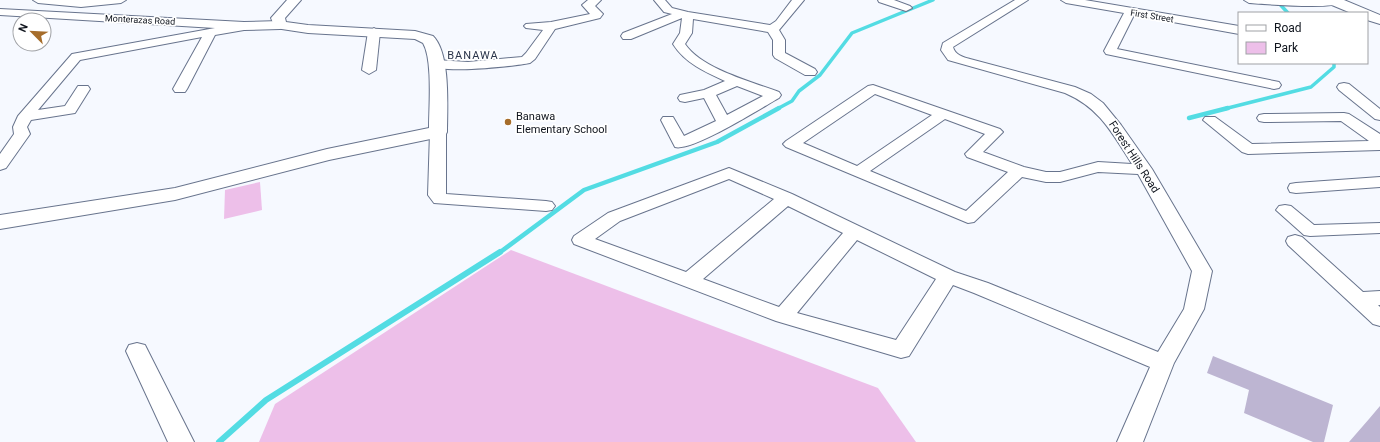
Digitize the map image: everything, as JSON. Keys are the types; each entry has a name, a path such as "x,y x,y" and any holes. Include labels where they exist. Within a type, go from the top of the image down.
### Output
{"street":[{"path":"38,0 82,4 121,0"},
{"path":"294,0 278,18 280,25 308,29 415,35 425,37 431,42 436,64 438,132 437,195 440,199 546,206"},
{"path":"530,26 551,26 596,16 597,14 588,5 596,0"},
{"path":"659,0 668,10 772,29 780,26 794,3 799,0"},
{"path":"882,0 906,8"},
{"name":"Forest Hills Road","path":"1023,0 947,46 947,50 952,57 965,62 1070,90 1086,97 1098,106 1116,128 1144,169 1202,271 1194,309 1163,364 1130,442"},
{"name":"First Street","path":"1066,0 1238,30"},
{"path":"1249,0 1288,2 1334,1 1361,12"},
{"name":"Monterazas Road","path":"0,12 244,26 280,25"},
{"path":"1130,12 1110,51 1274,85"},
{"path":"627,36 686,14"},
{"path":"668,120 680,144 724,123 774,95 736,81 704,66 680,49 679,44 686,33 686,14"},
{"path":"1368,14 1380,20"},
{"path":"0,166 22,134 20,127 25,116 76,56 244,26"},
{"path":"436,64 468,66 529,58 551,26"},
{"path":"772,29 780,40 780,55 810,72"},
{"path":"180,89 211,32"},
{"path":"369,70 374,32"},
{"path":"685,98 708,93 736,81"},
{"path":"1344,87 1380,116"},
{"path":"25,116 70,110 83,89"},
{"path":"1019,171 968,218 791,144 873,89 995,132 973,154 1019,171 1046,177 1060,177 1098,168 1144,169"},
{"path":"708,93 724,123"},
{"path":"858,172 944,114"},
{"path":"1264,118 1344,117 1380,141"},
{"path":"1210,120 1248,149 1380,145"},
{"path":"0,222 175,194 328,155 438,132"},
{"path":"948,277 901,350 783,316 580,240 614,216 728,172 786,198 948,277 981,288 1163,364"},
{"path":"1296,188 1380,182"},
{"path":"688,281 786,198"},
{"path":"1285,210 1310,231 1380,228"},
{"path":"783,316 854,231"},
{"path":"1295,241 1380,319"},
{"path":"1358,299 1380,298"},
{"path":"136,351 180,442"}],"green space":[{"path":"260,182 262,210 224,219 225,190"},
{"path":"511,250 878,388 916,442 259,442 275,404"}],"building":[{"path":"1213,356 1333,405 1324,442 1313,442 1244,413 1249,390 1207,373"},
{"path":"1380,406 1380,442 1349,442 1369,419"}],"waterway":[{"path":"777,109 792,101 799,91 820,75 852,33 933,0"},
{"path":"1276,0 1287,12"},
{"path":"1224,109 1311,87 1334,67 1334,64"},
{"path":"499,253 584,190 717,142 779,108"},
{"path":"1189,118 1228,108"},
{"path":"219,442 266,400 500,252"}],"place":[{"name":"Banawa Elementary School","path":"508,122"}],"district":[{"name":"BANAWA","path":"473,55"}]}
